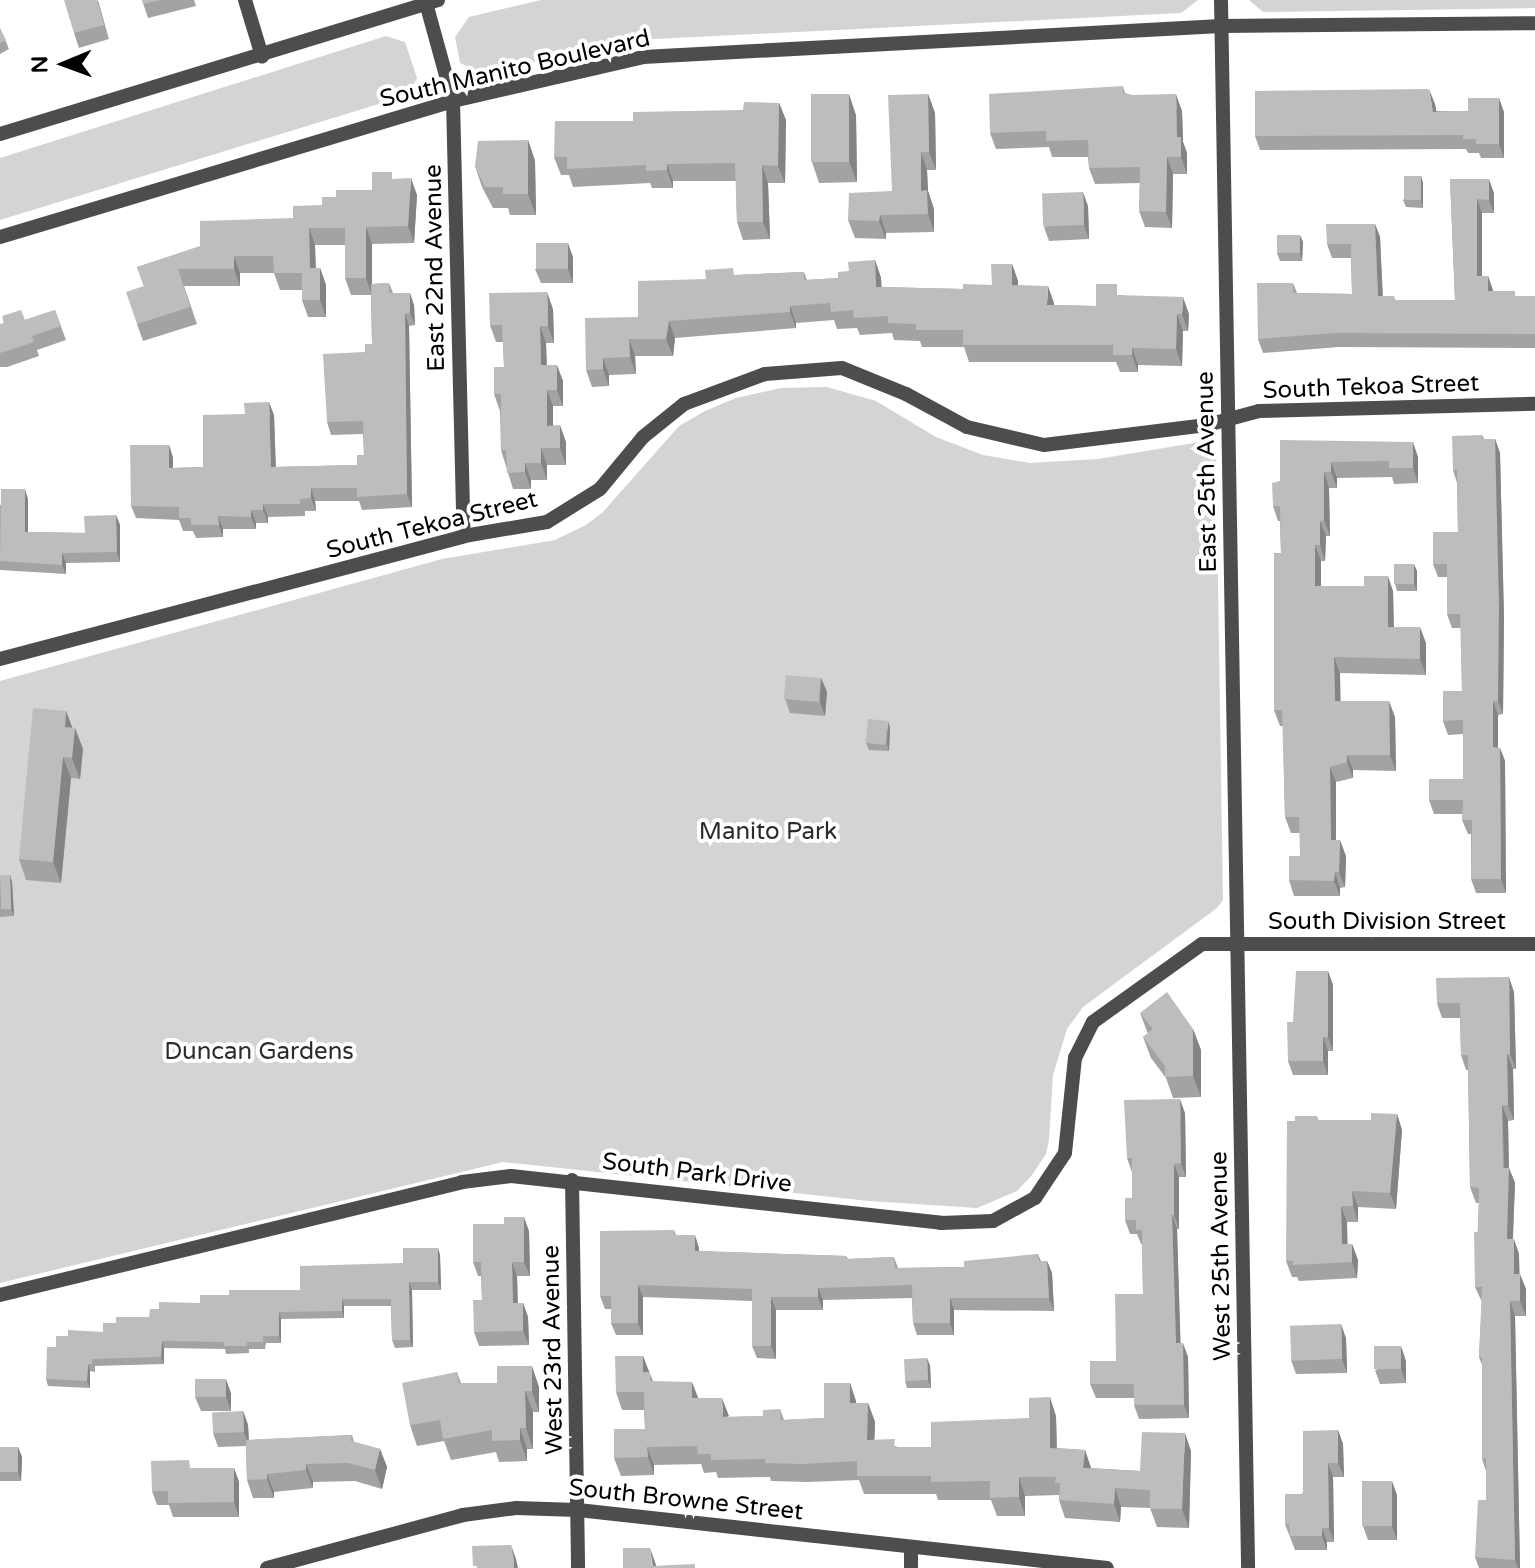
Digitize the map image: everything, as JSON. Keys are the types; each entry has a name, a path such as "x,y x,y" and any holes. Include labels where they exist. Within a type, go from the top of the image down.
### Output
{"street":[{"path":"245,0 262,56"},
{"name":"East 25th Avenue","path":"1221,0 1239,944"},
{"path":"0,134 432,2"},
{"name":"East 22nd Avenue","path":"432,2 453,101 464,536"},
{"name":"South Manito Boulevard","path":"0,237 453,101 643,57 1221,26 1535,23"},
{"name":"South Tekoa Street","path":"0,659 464,536 547,522 600,489 643,437 684,404 765,374 842,368 906,394 967,427 1044,445 1194,427 1259,411 1535,404"},
{"name":"South Park Drive","path":"0,1295 462,1182 511,1176 572,1180 941,1223 993,1221 1035,1198 1065,1153 1075,1058 1093,1022 1202,944 1239,944"},
{"name":"South Division Street","path":"1239,944 1535,944"},
{"name":"West 25th Avenue","path":"1239,944 1248,1568"},
{"name":"West 23rd Avenue","path":"572,1180 578,1568"},
{"name":"South Browne Street","path":"267,1568 463,1515 516,1508 578,1510 1107,1568"},
{"path":"911,1547 911,1568"}],"green space":[{"path":"541,0 1198,0 1181,13 633,40 481,73 460,63 455,37 469,17"},
{"path":"1249,0 1535,0 1535,8 1263,12"},
{"path":"386,36 405,42 417,78 408,95 0,220 0,158"},
{"name":"Manito Park","path":"827,387 876,401 936,437 983,455 1030,463 1098,459 1200,442 1210,444 1216,454 1223,900 1217,908 1083,1007 1067,1029 1053,1075 1046,1154 1032,1175 1017,1191 977,1208 869,1201 503,1162 0,1283 0,681 442,559 555,540 586,525 603,512 679,426 705,411 736,398 781,388"}],"building":[{"path":"64,0 97,0 104,25 74,33"},
{"path":"0,28 6,40 0,43"},
{"path":"1123,86 1123,93 1131,95 1176,94 1177,137 1181,137 1181,157 1167,157 1166,212 1139,211 1140,167 1089,168 1088,140 1046,141 1046,131 990,133 989,94"},
{"path":"1429,89 1433,112 1468,111 1468,98 1499,98 1499,144 1476,144 1476,139 1463,139 1463,135 1255,136 1255,91"},
{"path":"811,94 849,94 849,162 811,162"},
{"path":"928,94 929,152 921,152 921,191 927,190 928,214 880,215 879,221 848,220 849,193 892,191 888,95"},
{"path":"744,102 779,103 778,166 762,165 763,222 737,222 735,163 667,164 667,170 646,171 646,165 567,169 567,157 554,157 555,121 633,121 633,112 743,110"},
{"path":"528,140 528,194 503,194 503,187 485,187 475,166 478,141"},
{"path":"372,172 392,172 392,179 411,178 408,226 366,227 366,278 345,278 345,228 309,228 310,268 320,268 320,300 302,300 302,273 274,273 273,256 234,256 234,269 178,269 190,307 137,324 126,292 144,286 137,267 200,246 200,221 293,218 293,206 322,205 322,197 336,197 336,190 372,190"},
{"path":"1404,176 1421,176 1421,200 1404,200"},
{"path":"1450,179 1489,179 1489,200 1477,199 1477,276 1488,276 1488,291 1515,291 1515,296 1535,296 1535,334 1334,333 1258,339 1257,283 1293,283 1293,293 1352,294 1351,244 1327,244 1326,224 1375,224 1378,296 1394,296 1394,300 1455,300"},
{"path":"1083,192 1084,225 1043,226 1042,193"},
{"path":"1277,235 1300,235 1300,253 1277,253"},
{"path":"536,243 568,243 568,269 536,269"},
{"path":"875,260 876,287 963,289 963,284 992,285 991,264 1012,264 1012,285 1048,286 1047,305 1096,306 1096,284 1117,284 1117,295 1183,297 1182,314 1177,314 1176,349 1132,348 1132,355 1113,355 1113,345 963,345 963,330 916,330 916,324 888,323 888,316 854,318 853,310 831,312 830,303 790,306 790,312 669,321 666,339 629,339 630,357 603,358 603,369 586,370 585,318 638,317 638,281 706,279 705,270 733,268 734,275 804,272 804,280 838,278 838,272 849,271 848,262"},
{"path":"389,283 389,293 410,293 410,313 405,313 407,494 357,497 357,488 311,488 311,498 300,499 300,504 263,504 263,510 251,510 251,517 218,516 219,525 191,525 191,518 179,518 179,507 131,506 130,445 169,445 169,468 203,467 203,415 245,414 244,403 269,402 271,467 357,465 357,455 364,455 363,421 327,422 323,354 365,352 365,344 372,344 371,284"},
{"path":"547,292 548,326 540,326 541,365 557,365 557,390 547,390 547,426 560,425 560,448 541,448 541,463 525,463 525,472 507,473 506,450 501,450 501,394 494,394 494,367 504,367 502,325 490,325 489,293"},
{"path":"21,310 25,320 55,310 61,326 32,336 34,342 0,353 0,324 4,324 2,316"},
{"path":"1482,435 1482,439 1495,439 1499,604 1498,701 1493,701 1493,747 1500,748 1501,879 1471,879 1472,820 1462,820 1463,800 1429,800 1429,779 1463,779 1463,720 1443,721 1443,691 1462,691 1460,614 1447,614 1447,564 1433,564 1433,532 1458,532 1457,470 1453,470 1452,436"},
{"path":"1280,440 1413,442 1413,468 1389,468 1389,461 1331,462 1331,472 1324,472 1324,520 1320,521 1320,545 1315,545 1315,586 1364,586 1364,576 1388,576 1388,627 1420,627 1420,659 1334,657 1335,701 1389,701 1390,755 1347,755 1347,762 1330,767 1331,840 1340,840 1339,872 1335,872 1334,881 1289,880 1289,856 1300,856 1299,817 1285,817 1282,710 1274,710 1274,553 1281,553 1280,506 1273,506 1272,483 1280,481"},
{"path":"1,489 25,489 25,532 85,533 84,516 116,515 117,552 62,553 62,565 0,561"},
{"path":"1394,564 1414,564 1414,584 1394,584"},
{"path":"786,675 821,678 819,702 784,699"},
{"path":"33,708 66,711 65,727 75,728 72,758 63,757 53,862 19,859"},
{"path":"868,719 888,721 885,745 865,743"},
{"path":"0,875 10,875 11,909 1,909"},
{"path":"1296,971 1328,971 1328,1037 1323,1037 1323,1061 1288,1061 1287,1022 1293,1022"},
{"path":"1509,977 1508,1105 1502,1105 1503,1168 1509,1168 1507,1239 1514,1239 1514,1274 1520,1274 1520,1301 1510,1301 1515,1560 1475,1557 1478,1500 1486,1500 1486,1458 1482,1459 1482,1357 1479,1357 1482,1287 1475,1287 1474,1232 1478,1232 1479,1188 1470,1187 1468,1055 1461,1055 1460,1003 1437,1003 1436,978"},
{"path":"1167,992 1193,1029 1193,1076 1165,1077 1165,1066 1143,1037 1153,1029 1140,1013"},
{"path":"1180,1099 1181,1163 1174,1164 1172,1215 1176,1343 1183,1343 1184,1405 1134,1405 1134,1384 1090,1384 1090,1361 1116,1361 1115,1294 1143,1294 1142,1230 1136,1230 1136,1220 1125,1220 1125,1198 1132,1198 1132,1158 1127,1158 1124,1100"},
{"path":"1371,1113 1397,1114 1390,1193 1352,1191 1353,1206 1341,1206 1342,1244 1352,1244 1352,1262 1293,1265 1293,1261 1286,1261 1287,1121 1295,1121 1295,1116 1317,1116 1317,1120 1371,1120"},
{"path":"504,1217 524,1217 524,1262 512,1262 513,1303 523,1303 523,1331 474,1332 473,1300 482,1300 481,1262 473,1262 473,1224 504,1224"},
{"path":"674,1230 674,1235 695,1235 695,1251 846,1256 846,1259 894,1257 895,1268 964,1267 964,1261 1038,1254 1039,1261 1047,1261 1049,1298 950,1298 950,1323 913,1323 912,1285 818,1288 818,1297 771,1297 771,1346 752,1346 752,1289 638,1285 638,1323 611,1323 611,1296 600,1296 600,1231"},
{"path":"403,1248 438,1248 438,1282 409,1282 410,1340 392,1340 391,1299 342,1299 342,1311 279,1312 279,1336 263,1336 263,1342 224,1346 224,1342 162,1341 161,1357 92,1359 92,1364 88,1364 87,1381 46,1379 47,1347 56,1347 56,1336 68,1336 68,1330 103,1332 103,1323 116,1323 116,1317 149,1317 150,1309 159,1309 159,1302 200,1303 200,1295 229,1295 229,1290 300,1290 300,1266 403,1263"},
{"path":"1341,1324 1342,1359 1291,1361 1290,1326"},
{"path":"1374,1346 1401,1346 1401,1369 1374,1369"},
{"path":"615,1356 643,1356 643,1372 650,1372 650,1381 692,1382 692,1398 722,1398 723,1417 763,1416 763,1410 780,1409 781,1420 824,1418 824,1383 850,1383 850,1403 868,1403 867,1440 895,1439 894,1447 931,1447 931,1422 1029,1418 1029,1398 1050,1397 1050,1448 1085,1450 1083,1468 1140,1471 1142,1432 1185,1433 1182,1509 1150,1509 1150,1490 1115,1488 1114,1504 1059,1500 1060,1483 1055,1483 1056,1477 1019,1477 1019,1497 990,1498 990,1481 931,1482 931,1476 857,1476 857,1461 802,1464 765,1463 765,1459 711,1460 711,1454 698,1454 697,1446 647,1447 648,1457 614,1458 614,1429 645,1429 644,1392 616,1392"},
{"path":"927,1358 928,1380 905,1381 904,1359"},
{"path":"497,1366 532,1366 532,1391 525,1391 526,1428 520,1428 520,1440 492,1441 492,1430 443,1439 440,1420 410,1425 402,1383 457,1372 459,1383 497,1383"},
{"path":"195,1379 226,1379 226,1397 195,1397"},
{"path":"243,1411 244,1432 213,1434 212,1413"},
{"path":"1338,1430 1338,1463 1328,1463 1329,1528 1322,1528 1322,1536 1290,1536 1289,1524 1285,1524 1285,1494 1303,1494 1303,1431"},
{"path":"352,1435 351,1441 380,1449 375,1470 348,1463 306,1464 306,1470 267,1474 267,1479 247,1480 246,1440"},
{"path":"0,1447 18,1447 18,1472 0,1472"},
{"path":"189,1460 190,1468 234,1468 234,1502 168,1503 168,1491 152,1491 151,1461"},
{"path":"1362,1481 1392,1481 1392,1526 1362,1526"},
{"path":"511,1545 514,1568 473,1566 472,1546"},
{"path":"623,1548 650,1548 652,1566 695,1564 695,1568 623,1568"}],"park label":[{"name":"Duncan Gardens","path":"259,1052"}]}
